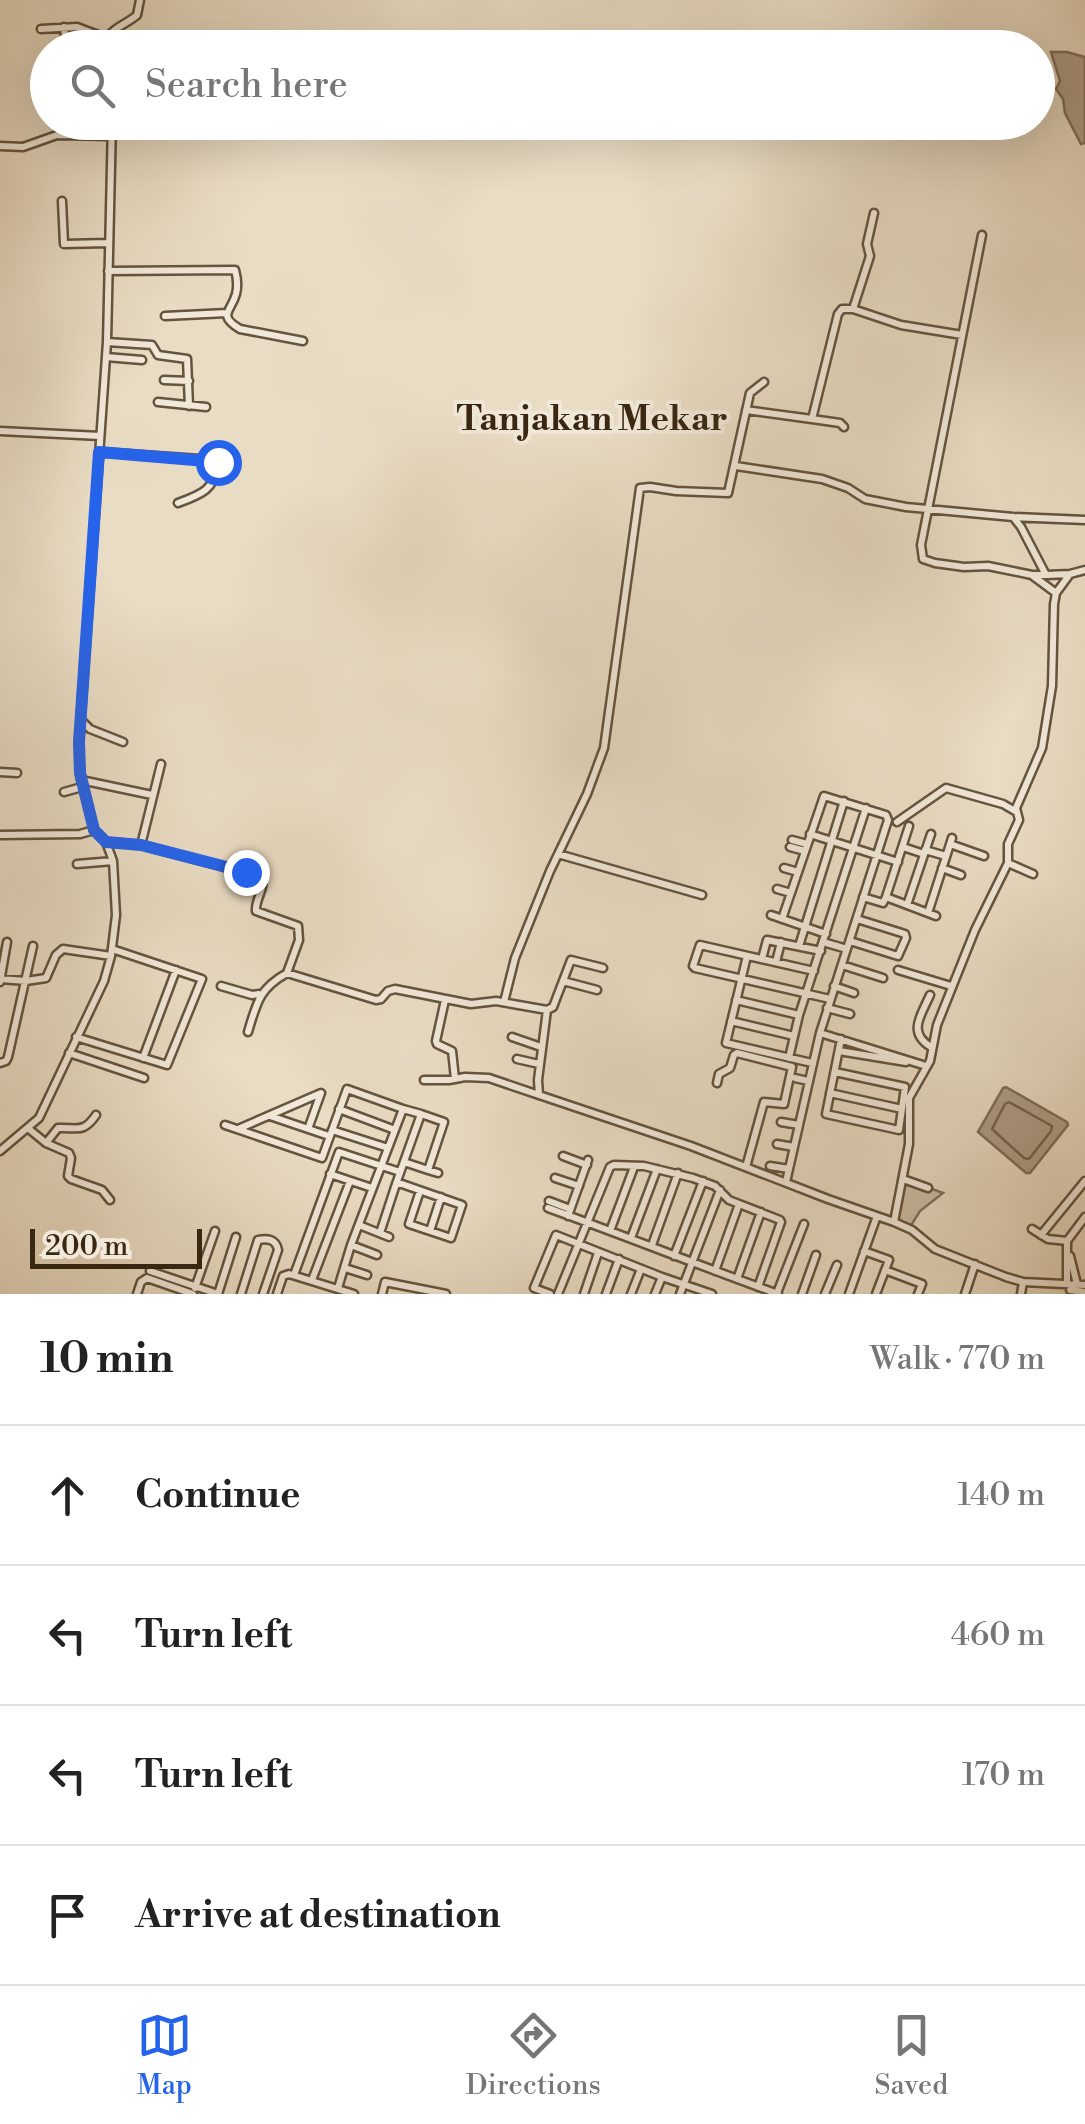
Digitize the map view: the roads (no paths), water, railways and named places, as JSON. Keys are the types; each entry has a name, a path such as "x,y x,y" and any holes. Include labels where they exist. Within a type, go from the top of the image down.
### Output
{"street":[{"path":"115,30 135,17 140,0"},
{"path":"41,30 86,30"},
{"path":"0,146 23,148 42,140"},
{"path":"0,1150 42,1114 104,981 111,953 117,896 113,861 106,842 94,830 82,784 79,742 107,342 112,140"},
{"path":"62,202 64,244 108,243"},
{"path":"853,308 870,258 866,247 874,213"},
{"path":"982,235 921,555 950,566 988,566 1032,575 1085,570"},
{"path":"108,271 235,270 235,297 227,313 231,324 303,342"},
{"path":"812,419 842,309 853,308 890,322 962,334"},
{"path":"165,316 227,313"},
{"path":"107,342 152,344 158,354 187,359 190,406"},
{"path":"106,357 142,360"},
{"path":"164,380 189,381"},
{"path":"504,1002 511,969 604,748 640,488 726,494 736,466 750,394 764,382"},
{"path":"158,402 206,408"},
{"path":"746,410 840,423 844,427"},
{"path":"0,431 100,436"},
{"path":"99,452 214,460 220,464 203,494 178,503"},
{"path":"736,466 822,479 865,499 1013,517 1085,520"},
{"path":"1013,517 1046,575"},
{"path":"1015,811 1042,748 1050,711 1054,604 1056,593 1070,574"},
{"path":"1032,575 1056,593"},
{"path":"81,720 90,729 122,742"},
{"path":"141,845 161,764"},
{"path":"0,772 17,773"},
{"path":"64,792 82,784 134,789 152,795"},
{"path":"894,1222 909,1144 909,1098 930,1061 931,1046 952,986 1008,864 1008,844 1018,820 1015,811 1004,804 946,788 897,822"},
{"path":"782,919 824,796 888,816 828,1004 786,1182"},
{"path":"799,946 844,802"},
{"path":"789,1058 866,808"},
{"path":"864,897 883,904 910,826"},
{"path":"0,835 80,834 94,830"},
{"path":"810,834 898,862"},
{"path":"907,905 931,834"},
{"path":"886,897 932,914 951,841 984,856"},
{"path":"106,842 141,845 262,878 256,911 295,924 299,928 298,940 287,972 259,994 248,1032"},
{"path":"791,844 806,848"},
{"path":"903,848 946,856"},
{"path":"558,854 702,894"},
{"path":"77,864 113,861"},
{"path":"1008,864 1033,874"},
{"path":"784,868 798,872"},
{"path":"942,868 961,875"},
{"path":"777,889 791,893"},
{"path":"771,915 804,926 823,942"},
{"path":"762,960 767,940 799,946 823,942 849,945 898,956 906,936 856,919"},
{"path":"7,942 0,981 46,978 56,955 64,949 111,953 202,979 167,1065 76,1037"},
{"path":"776,962 781,942"},
{"path":"0,1063 8,1057 33,946"},
{"path":"814,971 698,946 694,968 806,993 850,1014"},
{"path":"747,956 726,1042 812,1064"},
{"path":"287,972 376,1000 395,989 470,1004 487,1000 547,1010 554,1006 570,960 602,968"},
{"path":"842,965 882,978"},
{"path":"143,1058 176,970"},
{"path":"898,970 952,986"},
{"path":"563,981 597,990"},
{"path":"221,986 259,994"},
{"path":"834,986 854,993"},
{"path":"930,995 917,1034 931,1046"},
{"path":"445,1000 436,1041 452,1051 455,1079"},
{"path":"736,1000 800,1014"},
{"path":"539,1095 547,1010"},
{"path":"730,1021 794,1036"},
{"path":"820,1033 923,1066"},
{"path":"512,1037 541,1046"},
{"path":"834,1072 905,1088 900,1128 896,1131 826,1114 834,1072 839,1051 841,1039"},
{"path":"839,1051 911,1062"},
{"path":"68,1052 144,1078"},
{"path":"717,1083 737,1053 792,1068 784,1104 764,1102 746,1168"},
{"path":"517,1058 540,1064"},
{"path":"424,1080 488,1078 691,1146 894,1222 912,1230 935,1249 1023,1282 1077,1287 1066,1241"},
{"path":"795,1078 808,1081"},
{"path":"226,1126 322,1158 347,1089 444,1122 428,1170"},
{"path":"830,1093 902,1109"},
{"path":"237,1130 321,1094 308,1129"},
{"path":"788,1101 803,1104"},
{"path":"339,1109 395,1130"},
{"path":"338,1288 403,1109"},
{"path":"380,1233 421,1114"},
{"path":"46,1142 58,1128 84,1128 96,1116"},
{"path":"269,1116 388,1148"},
{"path":"781,1122 798,1125"},
{"path":"29,1129 70,1153 68,1176 72,1180 102,1190 110,1200"},
{"path":"776,1144 794,1147"},
{"path":"326,1148 400,1172"},
{"path":"294,1274 338,1152"},
{"path":"562,1156 587,1163 569,1212"},
{"path":"404,1162 438,1173"},
{"path":"558,1294 614,1165 656,1169 703,1181 729,1200 778,1218 781,1222 758,1287"},
{"path":"610,1231 634,1166"},
{"path":"770,1166 789,1170"},
{"path":"631,1238 656,1169"},
{"path":"652,1245 678,1173"},
{"path":"330,1174 372,1188"},
{"path":"555,1178 579,1186"},
{"path":"903,1179 928,1188"},
{"path":"312,1280 350,1181"},
{"path":"674,1256 703,1181"},
{"path":"1042,1235 1085,1181"},
{"path":"396,1184 420,1190 462,1205 451,1238 409,1224 420,1190"},
{"path":"680,1294 720,1190"},
{"path":"430,1231 441,1198"},
{"path":"715,1271 740,1204"},
{"path":"548,1205 588,1224 778,1294 804,1224"},
{"path":"737,1279 761,1212"},
{"path":"850,1294 877,1216"},
{"path":"1066,1241 1085,1217"},
{"path":"359,1225 389,1237"},
{"path":"1032,1229 1048,1239 1066,1241"},
{"path":"543,1230 712,1294"},
{"path":"194,1292 215,1231"},
{"path":"550,1294 534,1288 556,1235"},
{"path":"137,1294 147,1278 194,1292 218,1294 236,1237"},
{"path":"241,1294 258,1240 266,1239 273,1241 278,1250 263,1294"},
{"path":"351,1245 377,1255"},
{"path":"864,1251 889,1260 879,1293"},
{"path":"584,1294 598,1252"},
{"path":"802,1294 816,1255"},
{"path":"606,1294 619,1260"},
{"path":"966,1294 974,1264"},
{"path":"826,1294 836,1265"},
{"path":"345,1268 367,1276"},
{"path":"631,1294 641,1268"},
{"path":"885,1270 922,1284 918,1294"},
{"path":"150,1271 194,1292"},
{"path":"278,1294 283,1276 294,1274 354,1294"},
{"path":"655,1294 662,1277"},
{"path":"382,1294 385,1282 446,1294"},
{"path":"1020,1294 1023,1282"}],"water":[{"path":"1055,52 1085,57 1085,143 1081,144 1065,113 1063,99 1056,89 1060,81"},
{"path":"1006,1087 1068,1125 1030,1173 978,1132"}],"district":[{"name":"Tanjakan Mekar","path":"592,419"}]}
